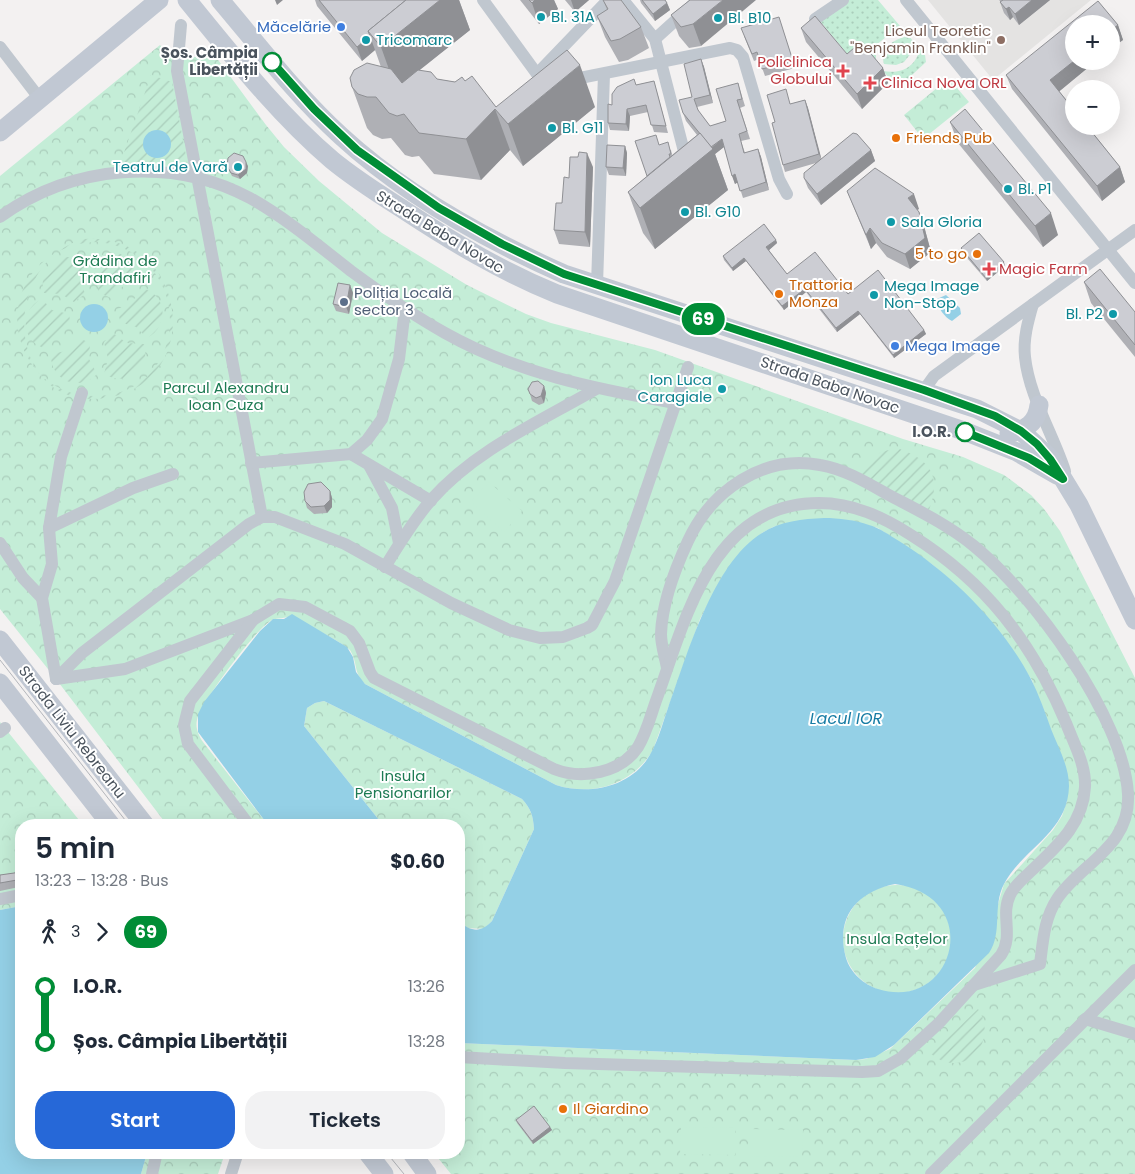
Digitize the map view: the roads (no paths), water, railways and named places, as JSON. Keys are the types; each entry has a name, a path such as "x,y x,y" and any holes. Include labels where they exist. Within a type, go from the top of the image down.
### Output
{"main road":[{"path":"0,132 159,0"},
{"name":"Strada Baba Novac","path":"187,0 281,111 333,160 370,189 464,250 525,281 556,294 948,426 1017,452 1044,466 1067,485"},
{"name":"Strada Baba Novac","path":"220,0 314,109 340,136 378,166 439,208 502,244 564,274 924,390 995,416 1021,431 1044,452 1067,485"},
{"path":"948,426 985,433 1021,431 1035,419 1039,405"},
{"path":"1067,485 1135,620"},
{"name":"Strada Liviu Rebreanu","path":"0,640 140,819"},
{"name":"Strada Liviu Rebreanu","path":"0,683 106,819"},
{"path":"372,1159 384,1174"},
{"path":"416,1159 427,1174"}],"street":[{"path":"483,0 537,74 549,81 661,64 730,48 737,50 743,57 779,179 787,194"},
{"path":"537,74 608,0"},
{"path":"623,0 655,39 688,168"},
{"path":"815,19 843,0"},
{"path":"906,0 1135,283"},
{"path":"655,39 691,2"},
{"path":"180,25 177,71 262,517"},
{"path":"0,47 40,99"},
{"path":"597,285 604,74"},
{"path":"0,217 46,191 97,175 145,171 198,177 250,198 306,236 405,309 447,334 512,363 596,389 675,403"},
{"path":"924,390 934,376 1135,230"},
{"path":"1032,304 1026,335 1025,358 1039,405 1056,446 1067,485"},
{"path":"251,463 351,454 367,440 382,419 399,359 405,309"},
{"path":"56,679 89,647 244,527 262,517 276,517 336,540 451,602 508,630 540,638 563,637 587,628 604,605 615,581 688,366"},
{"path":"385,567 431,501 452,479 503,441 596,389"},
{"path":"56,679 42,598 52,564 49,528 61,457 82,393"},
{"path":"351,454 431,501"},
{"path":"667,670 661,636 664,613 678,565 697,522 721,495 741,479 770,467 820,464 860,478 933,516 973,545 1002,573 1065,648 1088,686 1124,768 1128,798 1124,820 1111,844 1058,897 1049,912 1044,927 1040,964 974,984"},
{"path":"370,466 392,508 400,543"},
{"path":"49,528 134,488 173,474"},
{"path":"56,679 125,669 253,620 279,604 296,604 305,607 356,636 374,678 546,765 568,774 586,774 607,770 631,755 643,736 689,606 722,552 737,535 754,521 783,507 832,504 874,514 938,551 972,580 1027,647 1043,673 1082,762 1085,786 1083,801 1072,829 1012,891 1006,906 1008,932 1006,947 928,1033 901,1058 886,1068 872,1072 565,1063 465,1057"},
{"path":"0,543 23,578 42,598"},
{"path":"244,819 188,744 184,725 190,701 253,620"},
{"path":"0,899 15,896"},
{"path":"932,1174 1135,970"},
{"path":"1085,1019 1135,1034"},
{"path":"152,1174 156,1159"},
{"path":"231,1174 236,1159"}],"water":[{"path":"157,130 167,134 171,144 167,154 157,158 147,154 143,144 147,134"},
{"path":"946,295 960,308 961,314 952,321 942,312 937,302 937,299"},
{"path":"94,304 104,308 108,318 104,328 94,332 84,328 80,318 84,308"},
{"name":"Lacul IOR","path":"835,518 873,526 919,554 974,602 1006,639 1031,679 1063,757 1069,779 1067,802 1061,816 1053,828 1012,871 1004,884 1000,893 996,937 989,953 894,1045 875,1057 856,1060 465,1043 465,925 476,930 484,928 492,921 534,829 531,812 522,799 324,701 315,703 307,708 304,726 378,819 263,819 198,732 198,714 204,702 260,631 273,619 284,619 292,614 347,647 353,657 356,672 365,684 556,785 568,788 593,789 617,783 628,778 638,770 653,749 703,613 715,588 729,566 744,547 762,533 776,526 800,520","holes":["895,884 924,893 941,909 950,929 949,950 941,970 926,985 904,992 878,989 854,973 846,958 843,944 846,919 859,900 869,893"]},
{"path":"15,907 15,1159 145,1159 141,1174 0,1174 0,910"}],"tram line":[{"path":"0,660 124,819"},
{"path":"392,1159 404,1174"}],"place":[{"name":"Bl. 31A","path":"541,17"},
{"name":"Bl. B10","path":"718,18"},
{"name":"Măcelărie","path":"341,27"},
{"name":"Tricomarc","path":"366,40"},
{"name":"Liceul Teoretic \"Benjamin Franklin\"","path":"1001,40"},
{"name":"Șos. Câmpia Libertății","path":"272,62"},
{"name":"Policlinica Globului","path":"843,71"},
{"name":"Clinica Nova ORL","path":"870,83"},
{"name":"Bl. G11","path":"552,128"},
{"name":"Friends Pub","path":"896,138"},
{"name":"Teatrul de Vară","path":"238,167"},
{"name":"Bl. P1","path":"1008,189"},
{"name":"Bl. G10","path":"685,212"},
{"name":"Sala Gloria","path":"891,222"},
{"name":"5 to go","path":"977,254"},
{"name":"Magic Farm","path":"989,269"},
{"name":"Trattoria Monza","path":"779,294"},
{"name":"Mega Image Non-Stop","path":"874,295"},
{"name":"Poliția Locală sector 3","path":"344,302"},
{"name":"Bl. P2","path":"1113,314"},
{"name":"Mega Image","path":"895,346"},
{"name":"Ion Luca Caragiale","path":"722,389"},
{"name":"I.O.R.","path":"965,432"},
{"name":"Il Giardino","path":"563,1109"}],"park label":[{"name":"Grădina de Trandafiri","path":"115,270"},
{"name":"Parcul Alexandru Ioan Cuza","path":"226,396"},
{"name":"Insula Pensionarilor","path":"403,784"},
{"name":"Insula Rațelor","path":"897,939"}]}
